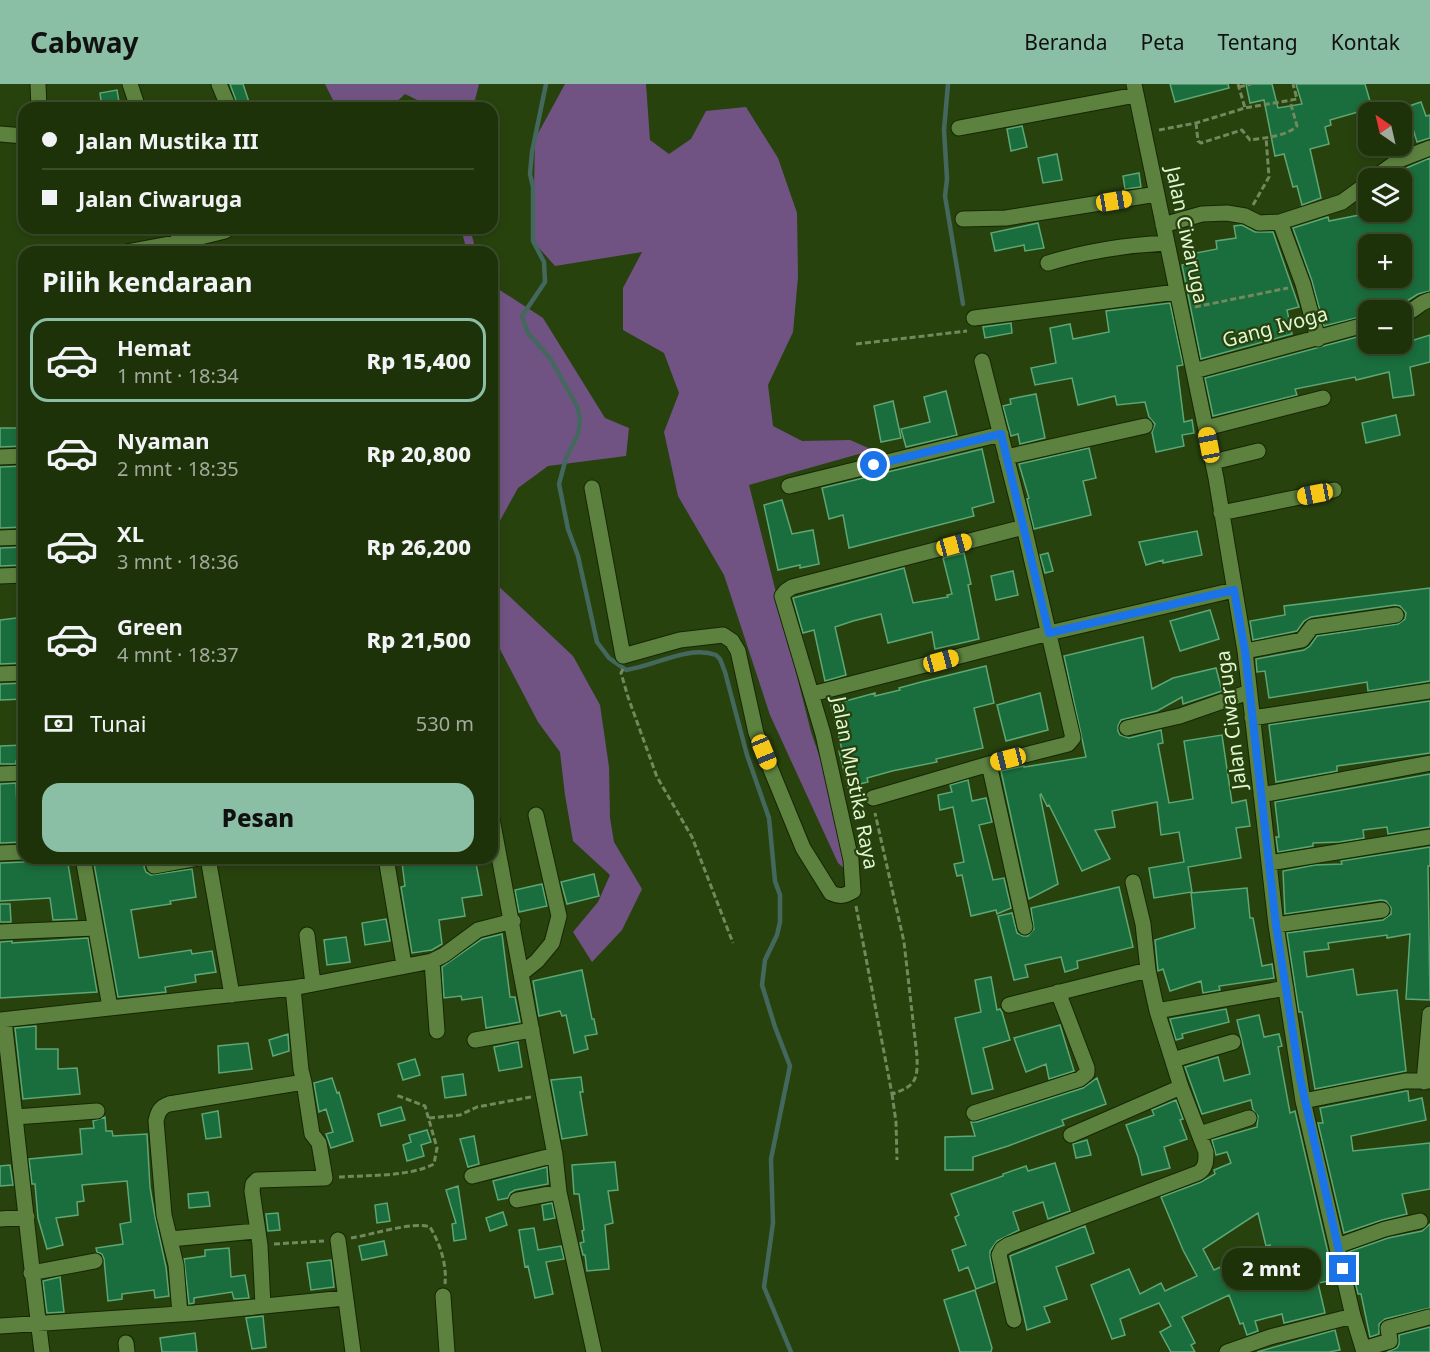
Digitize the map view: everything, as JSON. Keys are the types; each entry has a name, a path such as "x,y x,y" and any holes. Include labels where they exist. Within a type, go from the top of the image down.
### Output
{"street":[{"path":"38,84 39,102"},
{"path":"130,84 136,102"},
{"path":"219,84 226,102"},
{"path":"958,128 1135,89"},
{"name":"Jalan Ciwaruga","path":"1135,89 1213,462 1245,651 1276,925 1304,1101 1353,1316 1364,1351"},
{"path":"0,134 18,136"},
{"path":"1388,168 1399,160 1430,148"},
{"path":"1163,225 1202,214 1227,213 1245,216 1259,223 1280,222 1342,202 1358,190"},
{"path":"963,219 1006,218 1156,194"},
{"path":"1280,222 1303,284 1318,339"},
{"path":"155,246 212,234"},
{"path":"1048,263 1080,253 1126,245 1167,243"},
{"path":"974,318 1177,292"},
{"path":"1412,312 1423,302 1430,300"},
{"name":"Gang Ivoga","path":"1194,371 1358,327"},
{"path":"874,803 988,764 1071,742 1073,738 1024,527 982,361"},
{"path":"1206,428 1323,398"},
{"path":"1006,457 1145,426"},
{"path":"789,486 1001,434"},
{"path":"1213,462 1258,451"},
{"path":"0,457 18,456"},
{"path":"592,488 623,656"},
{"path":"1221,513 1334,490"},
{"path":"812,694 782,596 786,591 1024,527"},
{"path":"0,538 18,537"},
{"path":"0,576 18,575"},
{"name":"Jalan Mustika Raya","path":"623,656 680,640 723,635 732,641 738,651 756,733 802,848 831,893 844,896 853,891 851,860 812,694 1049,633 1234,590"},
{"path":"1245,651 1302,640 1312,627 1396,615"},
{"path":"0,674 18,673"},
{"path":"1252,718 1430,691"},
{"path":"1127,728 1180,716 1249,692"},
{"path":"988,764 1025,927"},
{"path":"1261,795 1430,764"},
{"path":"0,774 18,773"},
{"path":"522,974 552,943 559,916 536,814"},
{"path":"1269,863 1430,837"},
{"path":"498,848 513,921 560,1192 594,1352"},
{"path":"0,853 18,852"},
{"path":"84,864 110,1007"},
{"path":"154,866 165,864"},
{"path":"209,864 232,995"},
{"path":"387,864 404,965"},
{"path":"1014,1320 999,1255 1002,1249 1198,1173 1206,1162 1206,1152 1181,1087 1157,1011 1133,882"},
{"path":"1276,925 1382,910"},
{"path":"42,1352 2,1020 293,988 432,961 478,930 513,921"},
{"path":"0,932 95,927"},
{"path":"307,935 313,984"},
{"path":"432,961 437,1032"},
{"path":"1009,1005 1148,970"},
{"path":"263,1306 253,1184 257,1180 325,1178 319,1143 312,1134 301,1070 293,988"},
{"path":"1157,1011 1286,988"},
{"path":"974,1113 1080,1079 1085,1075 1087,1068 1058,992"},
{"path":"1304,1101 1405,1081 1427,1082 1430,1014"},
{"path":"475,1040 532,1030"},
{"path":"1173,1060 1233,1042"},
{"path":"180,1314 176,1265 164,1215 156,1121 158,1111 169,1104 304,1082"},
{"path":"1071,1135 1181,1087"},
{"path":"15,1117 97,1111"},
{"path":"1200,1134 1249,1118"},
{"path":"472,1176 555,1155"},
{"path":"517,1200 560,1192"},
{"path":"0,1219 27,1217"},
{"path":"1337,1246 1385,1229 1420,1221"},
{"path":"170,1239 259,1238"},
{"path":"338,1240 353,1352"},
{"path":"31,1273 95,1261"},
{"path":"443,1296 447,1352"},
{"path":"0,1326 180,1314 345,1298"},
{"path":"1227,1352 1270,1336 1353,1316"},
{"path":"1364,1351 1390,1341 1388,1328 1429,1317"}],"path":[{"path":"1245,108 1239,85 1251,84"},
{"path":"1144,133 1196,123 1245,108 1297,99 1293,84"},
{"path":"1196,123 1200,143 1242,130 1250,140 1266,137 1294,130 1297,126 1290,101"},
{"path":"1245,216 1269,177 1266,137"},
{"path":"1181,309 1244,298 1303,284"},
{"path":"856,344 965,332 968,330 970,319 974,318"},
{"path":"623,656 625,663 621,673 627,697 657,777 692,837 734,943"},
{"path":"874,803 904,942 918,1069 915,1081 905,1089 892,1094"},
{"path":"853,891 892,1094 896,1122 897,1160"},
{"path":"325,1178 400,1173 434,1164 437,1148 425,1106 396,1095"},
{"path":"429,1118 460,1115 477,1107 544,1095"},
{"path":"259,1238 338,1240 406,1226 430,1227 442,1255 446,1274 443,1296"}],"shaded area":[{"path":"325,84 479,84 474,102 422,102 405,94 396,102 334,102"},
{"path":"565,84 646,84 650,140 669,154 691,139 706,111 746,107 778,158 797,213 798,277 793,332 768,385 773,426 802,441 850,440 873,450 749,485 811,732 857,864 847,871 838,863 770,715 724,575 678,496 664,432 679,393 664,353 623,330 623,288 642,252 555,266 533,241 535,139"},
{"path":"462,234 472,234 474,246 466,246"},
{"path":"498,289 543,318 605,418 629,428 626,456 548,466 518,488 498,524"},
{"path":"498,586 573,656 600,705 609,767 610,818 614,842 642,889 622,930 592,962 573,932 598,902 610,875 573,841 560,752 538,722 498,645"}],"building":[{"path":"230,84 243,84 249,102 237,102"},
{"path":"1170,84 1228,84 1229,88 1175,102"},
{"path":"1246,84 1272,84 1278,108 1302,104 1296,84 1365,84 1370,102 1358,102 1358,112 1330,120 1331,125 1325,127 1329,144 1310,149 1321,198 1302,205 1297,186 1293,187 1284,154 1275,156 1264,100 1250,103"},
{"path":"117,90 119,102 101,102 100,93"},
{"path":"1421,102 1426,116 1430,115 1430,138 1417,142 1412,126 1412,105"},
{"path":"1022,126 1027,147 1011,151 1007,129"},
{"path":"1057,154 1062,180 1043,183 1038,158"},
{"path":"1430,158 1430,291 1418,294 1409,300 1358,300 1358,318 1324,326 1312,281 1293,228 1328,217 1329,221 1358,215 1358,222 1412,222 1412,168 1406,168"},
{"path":"1139,173 1141,187 1125,189 1123,176"},
{"path":"1038,223 1044,248 1025,251 1024,245 995,251 991,233"},
{"path":"1242,225 1255,232 1273,232 1299,307 1287,310 1292,334 1201,359 1182,265 1197,262 1196,253 1217,249 1216,241 1236,238 1234,226"},
{"path":"1170,303 1183,365 1177,366 1184,422 1192,420 1194,433 1182,435 1184,446 1156,452 1152,432 1155,424 1149,417 1145,402 1117,405 1115,396 1078,405 1072,378 1035,385 1031,368 1056,363 1050,328 1070,324 1073,339 1109,332 1106,311"},
{"path":"1011,323 1012,333 985,338 983,327"},
{"path":"1430,335 1430,362 1410,367 1414,395 1393,398 1389,372 1356,380 1355,377 1295,389 1297,395 1213,416 1205,378 1358,337 1358,354 1412,354 1412,341"},
{"path":"946,391 957,435 906,447 901,429 930,422 924,397"},
{"path":"1036,394 1045,438 1020,444 1018,434 1011,436 1003,406 1011,404 1010,399"},
{"path":"893,401 901,438 881,442 874,406"},
{"path":"1396,415 1400,435 1366,443 1362,423"},
{"path":"0,428 18,428 18,446 0,447"},
{"path":"1089,448 1096,478 1083,481 1091,515 1034,529 1027,499 1029,498 1019,464"},
{"path":"982,449 994,502 972,508 974,516 849,548 843,515 829,519 822,488"},
{"path":"18,466 18,527 0,528 0,467"},
{"path":"782,500 792,534 813,530 819,564 778,570 764,505"},
{"path":"1197,531 1202,555 1163,563 1163,560 1146,565 1139,542"},
{"path":"18,547 18,565 0,566 0,548"},
{"path":"964,553 979,639 935,649 932,632 888,643 881,614 853,621 835,627 846,675 825,681 814,630 803,633 793,598 904,568 913,603 948,597 947,595 952,594 943,558"},
{"path":"1048,553 1053,571 1045,573 1040,555"},
{"path":"1013,571 1018,595 996,600 991,576"},
{"path":"1430,588 1430,681 1368,691 1367,682 1269,698 1265,671 1257,672 1256,659 1304,650 1317,636 1398,624 1405,619 1406,613 1400,606 1395,605 1311,617 1304,621 1297,631 1253,640 1250,621 1285,615 1284,606"},
{"path":"1210,610 1219,639 1180,651 1170,621"},
{"path":"18,618 18,663 0,664 0,620"},
{"path":"1143,637 1152,689 1173,678 1216,668 1222,691 1183,704 1182,697 1157,711 1121,720 1118,731 1120,735 1129,738 1161,730 1163,743 1158,744 1169,803 1193,799 1184,741 1222,735 1232,803 1246,800 1250,826 1236,828 1241,858 1188,867 1192,892 1154,898 1149,868 1184,862 1179,832 1161,835 1157,802 1112,811 1115,827 1095,830 1110,859 1082,871 1049,805 1047,806 1041,794 1058,884 1029,899 1001,771 1086,757 1064,656"},
{"path":"986,666 994,703 974,708 983,748 936,759 937,762 867,778 868,782 848,787 831,705 875,693 875,696 900,690 899,688"},
{"path":"18,683 18,699 0,700 0,684"},
{"path":"1040,693 1048,730 1006,741 997,705"},
{"path":"1430,701 1430,753 1337,766 1337,771 1276,782 1269,725"},
{"path":"18,745 16,764 0,764 0,746"},
{"path":"1430,774 1430,827 1388,834 1387,827 1363,830 1364,838 1313,843 1313,846 1278,852 1276,837 1279,837 1275,802"},
{"path":"968,780 972,801 986,798 992,822 979,825 993,880 1004,878 1011,908 997,914 996,910 971,916 962,875 957,876 954,864 964,862 953,807 940,810 938,795 952,792 950,785"},
{"path":"16,783 18,842 0,843 0,784"},
{"path":"1430,847 1430,866 1428,866 1430,1000 1406,999 1410,934 1328,943 1329,949 1304,952 1307,977 1353,969 1357,995 1397,990 1406,1071 1315,1089 1302,1012 1299,1012 1287,933 1383,920 1391,914 1391,908 1386,901 1381,900 1285,914 1283,871 1315,865 1342,864 1341,861"},
{"path":"0,863 68,864 77,919 53,920 50,898 0,901"},
{"path":"94,864 146,864 146,872 151,875 192,869 196,897 170,901 171,904 131,910 139,958 191,950 192,954 212,951 216,972 195,975 196,982 165,987 166,992 118,997"},
{"path":"402,864 476,864 482,895 462,898 465,916 439,920 442,944 432,950 412,953 401,887 405,886"},
{"path":"594,874 599,896 567,904 561,882"},
{"path":"542,884 547,906 519,912 515,890"},
{"path":"1119,887 1133,947 1077,961 1078,968 1065,972 1061,957 1025,965 1028,977 1014,980 998,916 1012,913 1017,933 1028,936 1034,929 1031,908"},
{"path":"1247,888 1250,918 1253,918 1262,966 1272,964 1274,978 1219,986 1220,990 1203,993 1201,981 1170,991 1163,969 1158,971 1155,940 1195,928 1191,893"},
{"path":"0,904 10,904 11,922 0,922"},
{"path":"386,919 390,941 365,945 362,923"},
{"path":"502,934 510,997 515,997 520,1022 486,1028 482,997 462,1000 461,996 444,998 442,967 482,939"},
{"path":"346,937 350,962 327,965 324,940"},
{"path":"88,938 97,992 0,998 0,942"},
{"path":"582,970 597,1034 585,1036 588,1049 574,1053 566,1015 562,1016 560,1011 539,1016 533,981"},
{"path":"991,977 997,1010 1000,1009 1002,1012 1010,1040 983,1048 993,1089 972,1094 955,1018 981,1012 975,980"},
{"path":"1226,1009 1229,1022 1182,1034 1183,1038 1176,1040 1170,1019"},
{"path":"1259,1015 1264,1037 1279,1034 1282,1046 1278,1047 1290,1113 1295,1111 1332,1270 1327,1271 1329,1281 1318,1283 1325,1313 1284,1323 1282,1314 1255,1321 1258,1331 1247,1335 1243,1323 1240,1324 1229,1295 1182,1317 1195,1343 1191,1345 1195,1352 1171,1352 1160,1332 1171,1326 1159,1303 1120,1319 1125,1335 1112,1339 1091,1285 1129,1269 1140,1294 1161,1283 1165,1291 1197,1276 1183,1250 1161,1197 1201,1182 1215,1174 1214,1170 1231,1163 1227,1152 1216,1155 1212,1140 1257,1127 1258,1116 1253,1110 1251,1100 1202,1114 1185,1067 1218,1057 1224,1081 1250,1074 1237,1020","holes":["1258,1213 1266,1246 1270,1245 1275,1269 1251,1275 1247,1260 1214,1270 1203,1249"]},
{"path":"1060,1025 1074,1071 1049,1079 1046,1064 1026,1072 1014,1038"},
{"path":"36,1026 36,1049 58,1049 58,1069 77,1068 80,1094 23,1099 15,1028"},
{"path":"288,1034 289,1051 273,1056 269,1040"},
{"path":"518,1042 522,1067 499,1071 494,1047"},
{"path":"248,1043 252,1069 219,1073 218,1046"},
{"path":"415,1059 420,1075 403,1080 398,1064"},
{"path":"463,1074 466,1095 445,1098 442,1077"},
{"path":"581,1077 583,1092 580,1092 587,1135 562,1139 551,1080"},
{"path":"332,1078 337,1093 339,1092 353,1141 331,1148 326,1134 333,1132 326,1109 319,1112 314,1083"},
{"path":"1097,1078 1106,1104 1062,1120 1064,1125 973,1157 973,1170 945,1170 945,1137 975,1136 971,1122 1083,1088"},
{"path":"1408,1091 1409,1101 1422,1098 1426,1120 1351,1136 1353,1151 1430,1143 1430,1189 1402,1194 1407,1214 1344,1233 1318,1123 1323,1123 1320,1108"},
{"path":"1176,1100 1187,1139 1164,1147 1170,1168 1142,1175 1126,1125 1154,1115 1152,1110"},
{"path":"401,1107 405,1120 381,1126 378,1114"},
{"path":"218,1111 221,1137 206,1139 202,1114"},
{"path":"105,1117 106,1131 112,1131 113,1136 147,1134 150,1187 166,1267 169,1296 155,1298 154,1290 122,1294 122,1299 108,1301 104,1259 96,1248 123,1244 120,1224 131,1222 127,1181 82,1185 84,1201 77,1202 78,1215 56,1218 63,1245 47,1249 38,1218 35,1184 32,1184 29,1159 82,1154 80,1129 94,1128 93,1121"},
{"path":"427,1130 431,1142 421,1145 424,1156 407,1161 403,1145 411,1142 409,1135"},
{"path":"474,1136 479,1164 468,1167 460,1139"},
{"path":"1087,1140 1091,1155 1076,1158 1073,1144"},
{"path":"615,1162 618,1190 608,1191 613,1223 605,1225 609,1269 587,1271 585,1255 583,1255 580,1243 584,1242 582,1231 584,1230 579,1194 574,1194 572,1165"},
{"path":"1055,1163 1070,1211 1048,1219 1043,1202 1013,1212 1019,1230 997,1241 990,1251 995,1282 976,1289 968,1267 959,1271 952,1250 966,1245 955,1217 959,1215 951,1194 1026,1166 1028,1171"},
{"path":"10,1165 13,1185 0,1186 0,1166"},
{"path":"547,1167 548,1184 515,1190 508,1198 498,1200 493,1181"},
{"path":"458,1186 466,1239 454,1241 452,1224 456,1223 446,1190"},
{"path":"208,1192 210,1206 189,1208 188,1194"},
{"path":"387,1203 390,1221 377,1223 375,1205"},
{"path":"552,1203 555,1218 544,1220 542,1205"},
{"path":"503,1212 507,1225 490,1231 486,1218"},
{"path":"278,1213 280,1230 268,1231 266,1214"},
{"path":"1430,1224 1430,1308 1385,1319 1379,1324 1379,1334 1370,1337 1361,1294 1358,1294 1348,1252 1388,1238 1422,1231"},
{"path":"1085,1226 1094,1253 1056,1267 1067,1299 1044,1307 1050,1322 1027,1330 1010,1256"},
{"path":"534,1228 538,1250 561,1246 564,1259 546,1262 553,1294 535,1298 528,1266 525,1267 519,1230"},
{"path":"384,1241 387,1255 362,1260 359,1246"},
{"path":"229,1248 231,1277 245,1275 249,1298 234,1299 232,1292 194,1298 194,1303 189,1304 184,1259 205,1256 205,1250"},
{"path":"331,1260 334,1287 311,1290 307,1263"},
{"path":"60,1277 64,1312 47,1313 43,1281"},
{"path":"975,1290 992,1348 991,1352 960,1352 944,1300"},
{"path":"263,1316 266,1347 252,1349 246,1318"},
{"path":"1430,1327 1430,1352 1387,1352 1397,1348 1399,1335"},
{"path":"1335,1330 1340,1350 1257,1352"},
{"path":"195,1333 197,1352 162,1352 160,1338"}],"waterway":[{"path":"546,84 532,152 530,174 533,187 533,241 544,262 545,282 522,316 528,333 550,358 578,408 580,421 578,434 566,458 559,484 597,642 609,658 626,670 683,654 705,653 716,655 720,659 747,755 769,818 775,881 780,895 780,922 777,935 765,960 762,985 790,1066 771,1159 773,1223 764,1287 791,1352"},
{"path":"948,84 944,130 947,179 945,196 963,304"}],"route":[{"path":"874,465 1001,434 1049,633 1234,590 1245,651 1276,925 1300,1078 1343,1269"}]}
